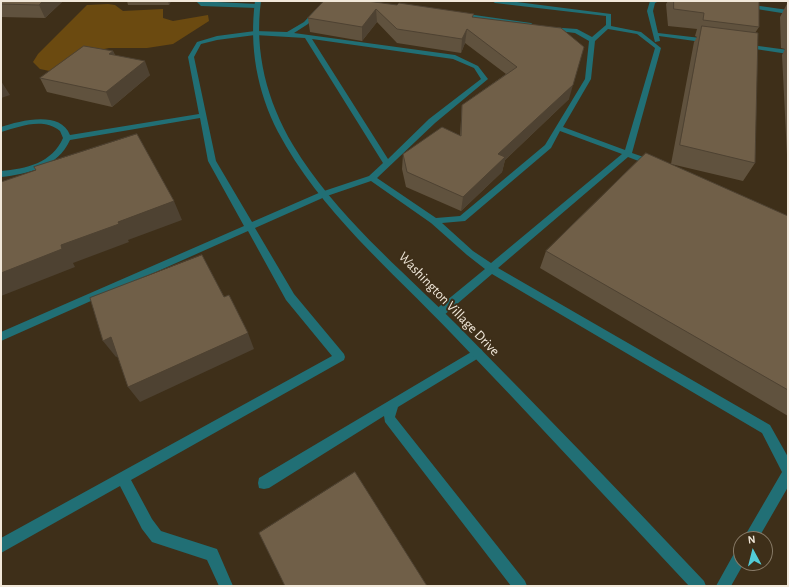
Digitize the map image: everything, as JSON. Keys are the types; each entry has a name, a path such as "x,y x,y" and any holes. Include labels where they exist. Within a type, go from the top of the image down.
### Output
{"street":[{"path":"199,1 201,4 257,3"},
{"path":"434,221 462,219 548,146 588,79 592,40 608,26 609,14 495,1"},
{"path":"439,313 628,153 658,48 650,11 653,1 656,1"},
{"name":"Washington Village Drive","path":"257,3 255,34 257,58 263,85 274,115 290,146 324,194 478,353 699,586"},
{"path":"736,4 788,12"},
{"path":"288,34 306,23 321,7"},
{"path":"455,15 577,31 592,40"},
{"path":"608,26 638,32 658,48"},
{"path":"1,337 249,226 324,194 372,178 432,121 485,78 476,67 455,57 307,36 288,34 255,34 217,38 199,43 195,47 191,57 212,161 249,226 290,298 340,358 1,546"},
{"path":"655,34 718,42"},
{"path":"307,36 387,164"},
{"path":"733,44 788,52"},
{"path":"67,138 203,115"},
{"path":"1,130 26,123 46,122 56,124 63,129 67,138 65,145 60,152 45,163 15,174 1,174"},
{"path":"558,128 628,153 657,166"},
{"path":"372,178 434,221 470,253 492,269 766,429 788,470"},
{"path":"264,483 478,353"},
{"path":"393,404 389,418 520,586"},
{"path":"755,531 788,474"},
{"path":"123,478 147,524 157,537 212,554 226,586"},
{"path":"723,586 733,569"}],"shaded area":[{"path":"87,5 115,5 123,11 163,9 163,18 173,21 208,15 209,21 173,44 147,48 109,48 94,51 59,73 40,69 33,62 38,54"}],"building":[{"path":"1,1 43,1 39,5 1,4"},
{"path":"324,1 367,1 397,5 399,3 474,14 472,17 561,28 584,47 573,85 498,154 505,157 463,197 407,172 403,154 442,127 461,136 462,105 517,67 467,29 462,39 397,29 376,9 362,27 308,18"},
{"path":"674,1 759,1 759,27 703,20 704,13 674,9"},
{"path":"702,26 758,33 755,163 680,145"},
{"path":"84,46 113,51 109,54 145,61 106,92 40,78"},
{"path":"137,134 174,201 118,222 119,224 61,245 62,249 1,273 1,182 36,170 34,167"},
{"path":"646,153 788,216 788,390 546,251"},
{"path":"202,255 224,297 229,295 248,333 128,387 111,337 103,341 90,298"},
{"path":"355,472 427,586 285,586 259,533"}]}
